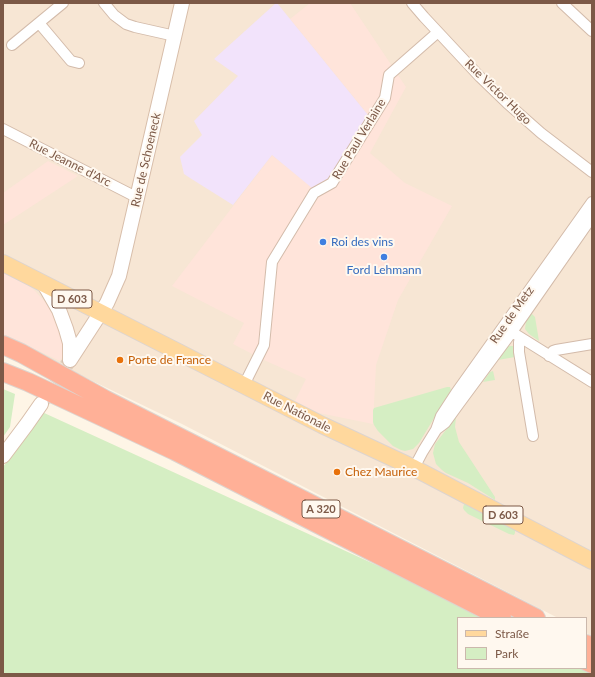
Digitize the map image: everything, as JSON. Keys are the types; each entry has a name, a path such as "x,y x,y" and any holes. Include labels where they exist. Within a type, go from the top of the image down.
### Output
{"highway":[{"path":"3,345 21,353 106,400"},
{"name":"A 320","path":"3,355 32,366 106,400 534,617"},
{"name":"A 320","path":"3,372 28,382 175,451 500,617"},
{"path":"3,375 28,382"}],"main road":[{"name":"Rue de Schoeneck","path":"44,284 59,310 66,329 70,343 70,360 107,303 119,276 182,3"},
{"name":"Rue Nationale","path":"3,264 322,425 414,468 592,561"},
{"path":"3,456 20,435 41,404"}],"street":[{"path":"12,45 63,3"},
{"path":"104,3 114,15 126,24 175,36"},
{"name":"Rue Victor Hugo","path":"412,3 480,77 542,133 592,172"},
{"path":"562,3 592,31"},
{"path":"39,23 71,61 79,63"},
{"name":"Rue Paul Verlaine","path":"244,385 264,345 272,262 314,193 332,183 385,98 389,75 438,32"},
{"name":"Rue Jeanne d'Arc","path":"3,129 138,198"},
{"name":"Rue de Metz","path":"414,468 436,430 439,420 456,393 508,329 571,238 592,202"},
{"name":"Rue de Metz","path":"571,238 592,218"},
{"path":"508,329 592,382"},
{"path":"522,338 519,342 519,352 533,436"},
{"path":"549,356 556,350 592,344"}],"shaded area":[{"path":"3,3 592,3 592,636 587,634 587,617 556,617 182,424 3,338"},
{"path":"276,3 368,115 329,178 312,188 272,155 233,205 184,174 180,157 202,135 194,121 238,76 214,59"},
{"path":"310,3 350,3 406,87 370,153 405,183 452,206 398,300 376,365 373,424 319,413 295,401 306,379 233,344 244,323 172,286 272,155 312,187 329,178 368,115 290,19"},
{"path":"48,161 78,176 3,225 3,193"},
{"path":"3,270 23,280 47,304 58,324 64,342 63,355 60,361 3,334"}],"green space":[{"path":"531,313 535,317 539,341 525,329 526,321"},
{"path":"508,346 513,346 515,357 498,360"},
{"path":"493,371 495,380 483,382 490,372"},
{"path":"450,387 451,390 419,443 413,449 405,451 393,446 374,425 374,408"},
{"path":"3,389 15,394 10,427 3,437"},
{"path":"42,412 490,617 457,617 457,669 587,668 592,671 592,674 3,674 3,467"},
{"path":"456,417 455,427 459,442 495,497 495,500 468,483 446,473 436,464 433,453 435,444"},
{"path":"464,504 515,530 514,535 468,514 463,508"}],"tunnel":[{"path":"43,401 70,360"}],"place":[{"name":"Roi des vins","path":"323,242"},
{"name":"Ford Lehmann","path":"384,257"},
{"name":"Porte de France","path":"120,360"},
{"name":"Chez Maurice","path":"337,472"}]}
